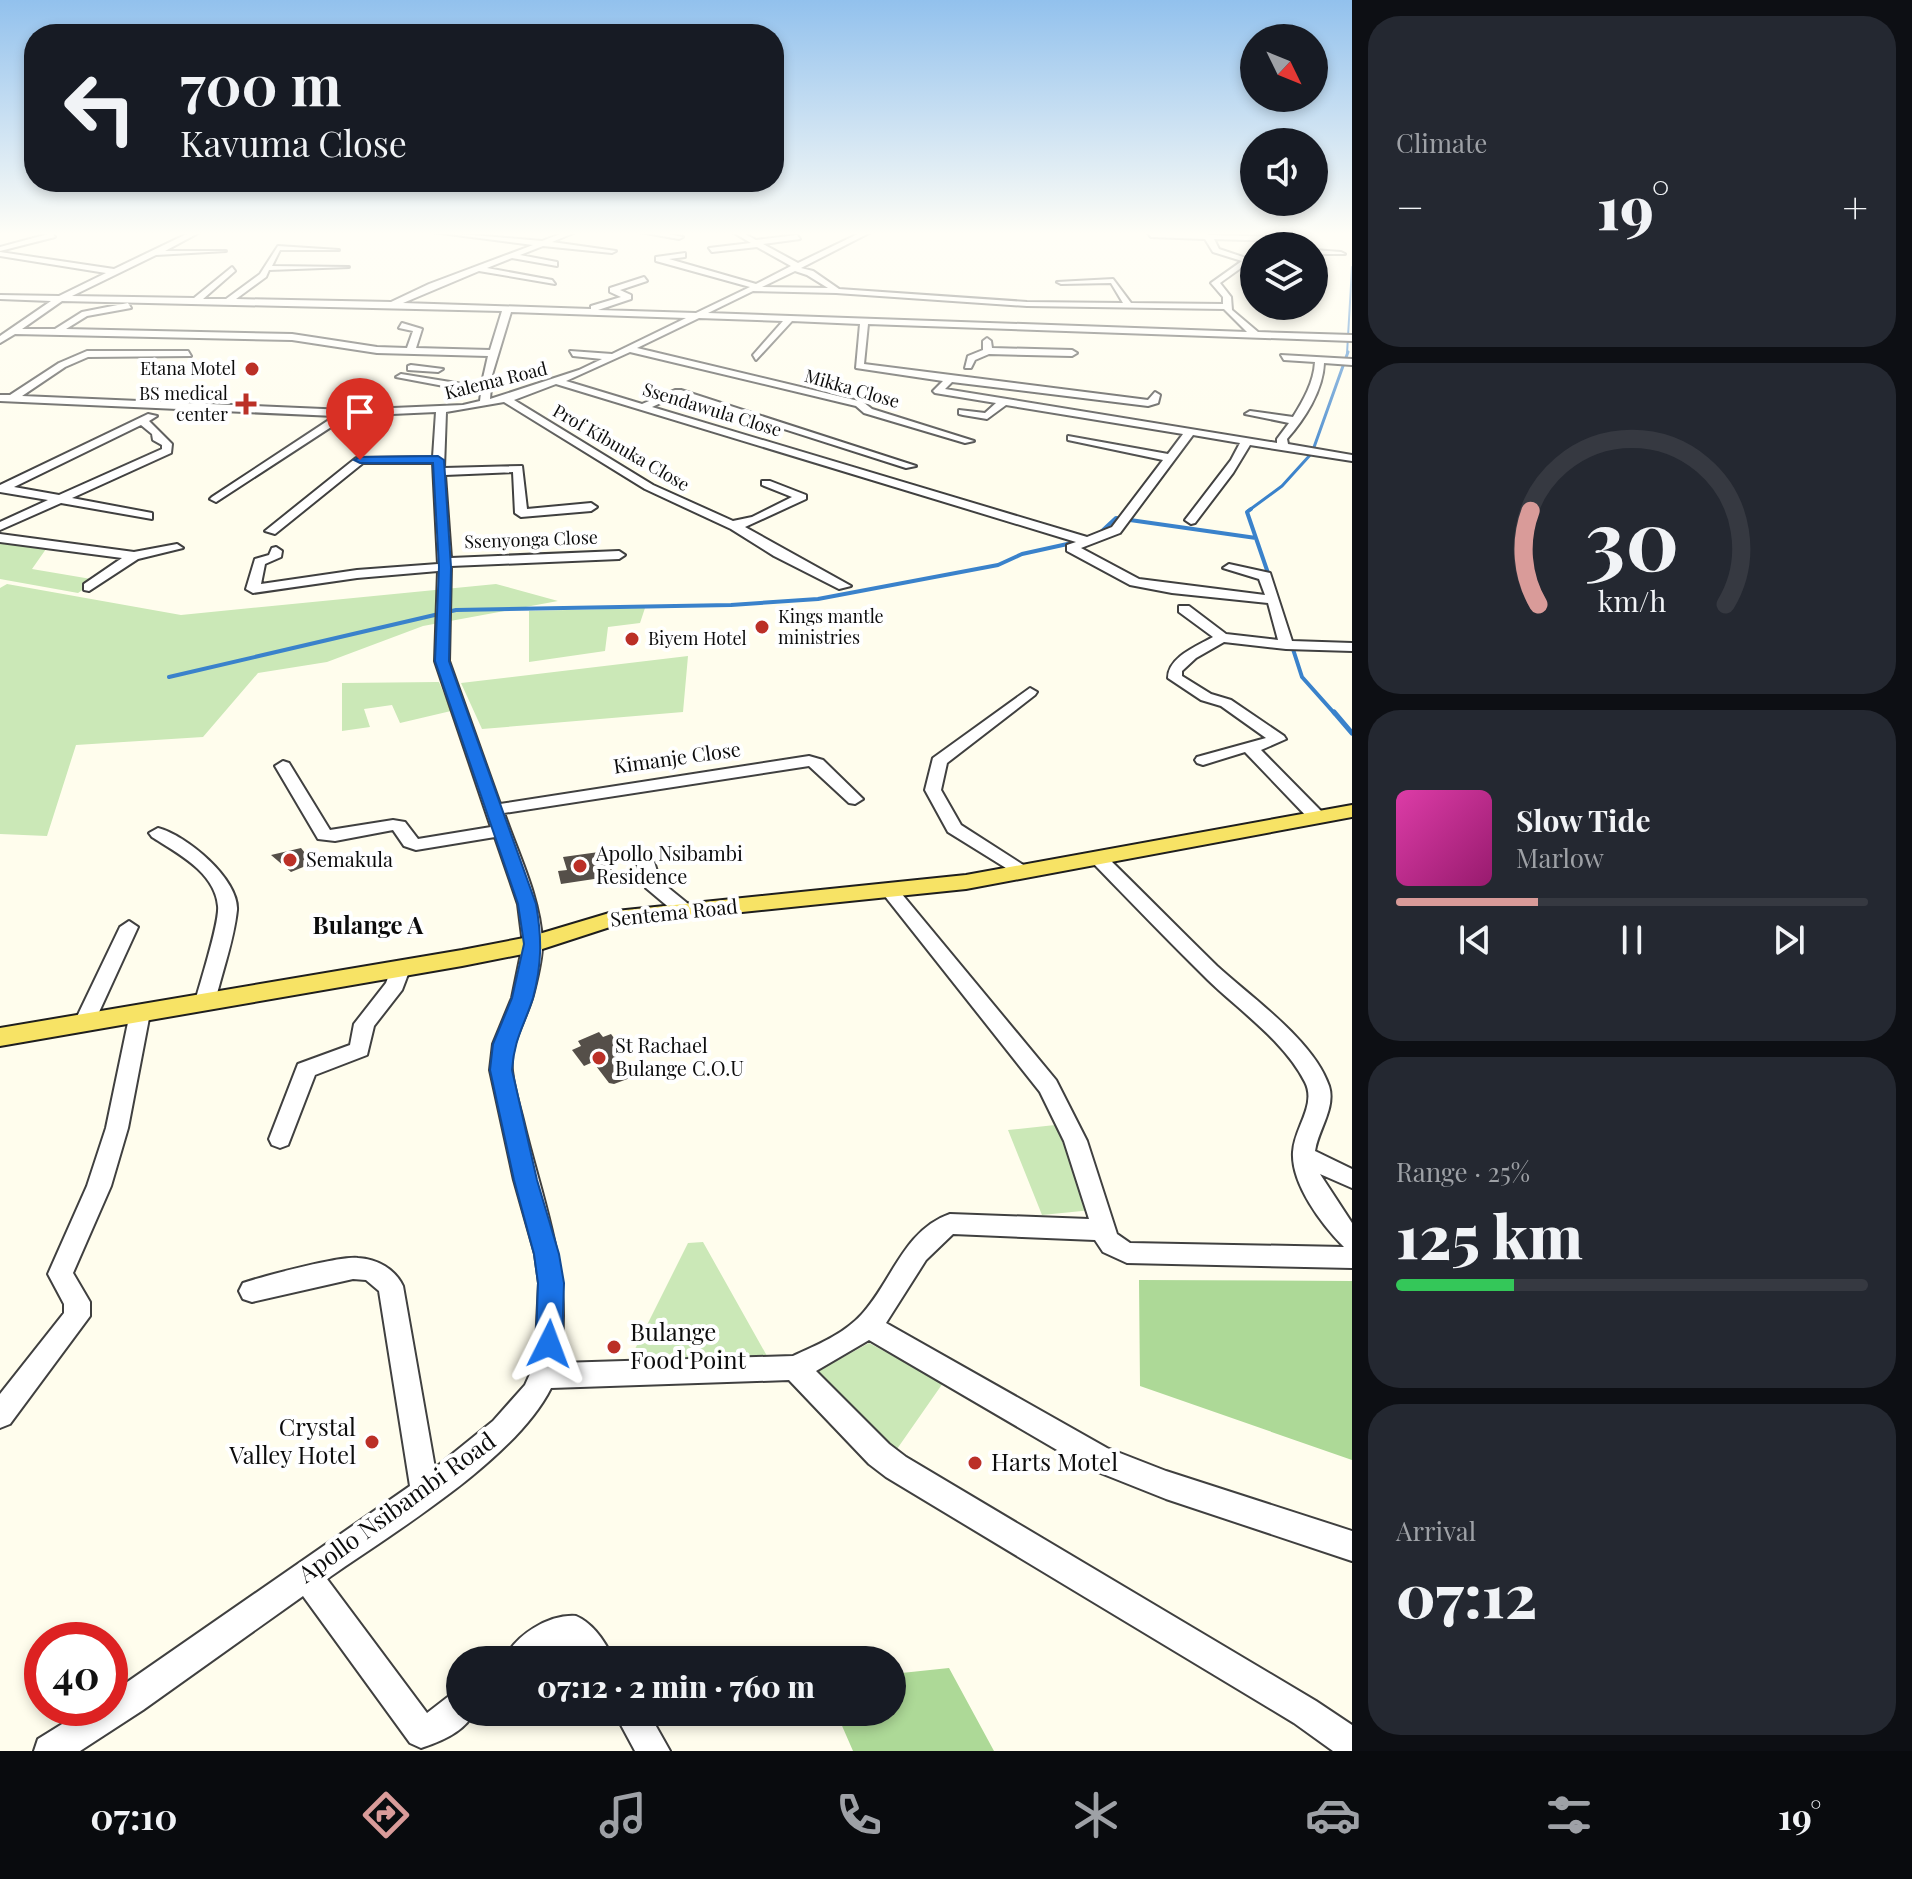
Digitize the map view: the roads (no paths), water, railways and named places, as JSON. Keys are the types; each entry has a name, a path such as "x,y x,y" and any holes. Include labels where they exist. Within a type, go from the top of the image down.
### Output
{"main road":[{"name":"Sentema Road","path":"0,1037 533,944 591,923 890,891 1022,872 1352,811"}],"street":[{"path":"0,340 39,313"},
{"path":"57,331 85,314 97,313"},
{"path":"485,404 487,375 506,313"},
{"path":"600,313 1352,338"},
{"name":"Kalema Road","path":"6,398 346,413 441,411 506,399 559,382 705,313"},
{"path":"1028,313 1029,327"},
{"path":"1232,313 1256,335"},
{"path":"756,357 789,320"},
{"path":"864,323 859,366 1151,404 1155,395"},
{"path":"402,326 418,329 411,351"},
{"path":"987,326 988,351"},
{"path":"13,331 292,337 367,349 494,353"},
{"name":"Mikka Close","path":"632,350 859,404 868,411 969,441"},
{"path":"968,366 974,356 988,351 1072,353"},
{"path":"1042,352 1048,363"},
{"path":"573,353 617,357"},
{"path":"6,398 87,354 188,354"},
{"path":"1284,357 1352,362"},
{"path":"428,382 446,358"},
{"path":"1283,447 1282,439 1298,421 1318,376 1319,359"},
{"path":"411,368 438,369"},
{"path":"401,377 486,391"},
{"path":"950,379 937,390 1352,458"},
{"name":"Ssendawula Close","path":"559,382 1082,540"},
{"path":"1029,388 1021,399 1034,406"},
{"path":"645,406 678,392 910,466"},
{"name":"Prof Kibuuka Close","path":"506,399 649,487 735,526 778,553 844,586"},
{"path":"963,412 987,416 1004,402"},
{"path":"1,489 169,407"},
{"name":"Apollo Nsibambi Road","path":"50,1751 132,1699 425,1492 494,1439 520,1411 543,1376 549,1344 551,1283 547,1254 526,1180 501,1070 503,1044 522,998 533,944 527,904 442,661 445,564 438,466 441,411"},
{"path":"216,499 346,413"},
{"path":"1250,414 1298,421"},
{"path":"0,526 167,451 167,444 157,438 157,433 143,421"},
{"path":"1190,432 1116,530 1082,540 1071,548 1135,582 1274,600"},
{"path":"1072,438 1170,458"},
{"path":"1191,520 1210,490 1239,456 1246,440"},
{"path":"271,531 360,460 518,468 521,513 591,507"},
{"path":"735,526 744,525 802,497 766,483"},
{"path":"1,489 148,516"},
{"path":"0,538 134,556 177,548"},
{"name":"Ssenyonga Close","path":"276,551 275,557 259,562 253,589 445,564 619,555"},
{"path":"89,587 134,556"},
{"path":"1229,568 1265,576 1293,645"},
{"path":"1184,609 1222,638 1352,647"},
{"path":"1203,760 1278,739 1226,703 1206,697 1175,678 1175,670 1191,655 1222,638"},
{"path":"1022,872 954,828 933,790 939,761 1030,692"},
{"path":"1250,746 1317,817"},
{"name":"Kimanje Close","path":"492,810 809,761 817,763 855,799"},
{"path":"283,766 324,835 335,836 393,825 399,826 410,842 416,845 499,831"},
{"path":"158,833 187,849 204,863 224,892 228,907 226,919 205,1002"},
{"path":"643,855 652,884 685,911"},
{"path":"1098,858 1213,974 1289,1044 1314,1076 1320,1089 1321,1104 1304,1156 1309,1179 1352,1240"},
{"path":"890,891 1048,1086 1063,1109 1089,1177 1104,1230 1112,1245 1127,1253 1352,1258"},
{"path":"84,1023 129,927"},
{"path":"280,1139 306,1070 360,1050 364,1024 395,985 400,969"},
{"path":"0,1415 77,1316 77,1302 60,1274 99,1186 117,1128 140,1013"},
{"path":"1304,1156 1352,1179"},
{"path":"543,1376 795,1368 868,1326 898,1287 925,1240 936,1228 950,1224 1104,1230"},
{"path":"252,1291 353,1268 367,1268 381,1274 391,1286 425,1492"},
{"path":"868,1326 1098,1458 1166,1485 1352,1546"},
{"path":"795,1368 879,1454 896,1467 1292,1704 1352,1745"},
{"path":"306,1575 421,1732 434,1728 446,1718"},
{"path":"538,1646 553,1634 567,1629 576,1631 587,1646"},
{"path":"639,1726 654,1751"}],"waterway":[{"path":"1347,354 1349,313"},
{"path":"1313,450 1348,352"},
{"path":"1248,511 1282,486 1311,454"},
{"path":"1251,509 1247,512 1256,538"},
{"path":"1101,532 1116,518 1256,538"},
{"path":"1256,538 1269,576"},
{"path":"169,677 456,610 731,605 818,599 998,565 1022,554 1081,541"},
{"path":"1291,643 1302,677 1335,714"},
{"path":"1334,712 1352,733"}],"place":[{"name":"Etana Motel","path":"252,369"},
{"name":"BS medical center","path":"246,404"},
{"name":"Kings mantle ministries","path":"762,627"},
{"name":"Biyem Hotel","path":"632,639"},
{"name":"Semakula","path":"290,860"},
{"name":"Apollo Nsibambi Residence","path":"580,866"},
{"name":"St Rachael Bulange C.O.U","path":"599,1058"},
{"name":"Bulange Food Point","path":"614,1347"},
{"name":"Crystal Valley Hotel","path":"372,1442"},
{"name":"Harts Motel","path":"975,1463"}],"district":[{"name":"Bulange A","path":"368,926"}]}
